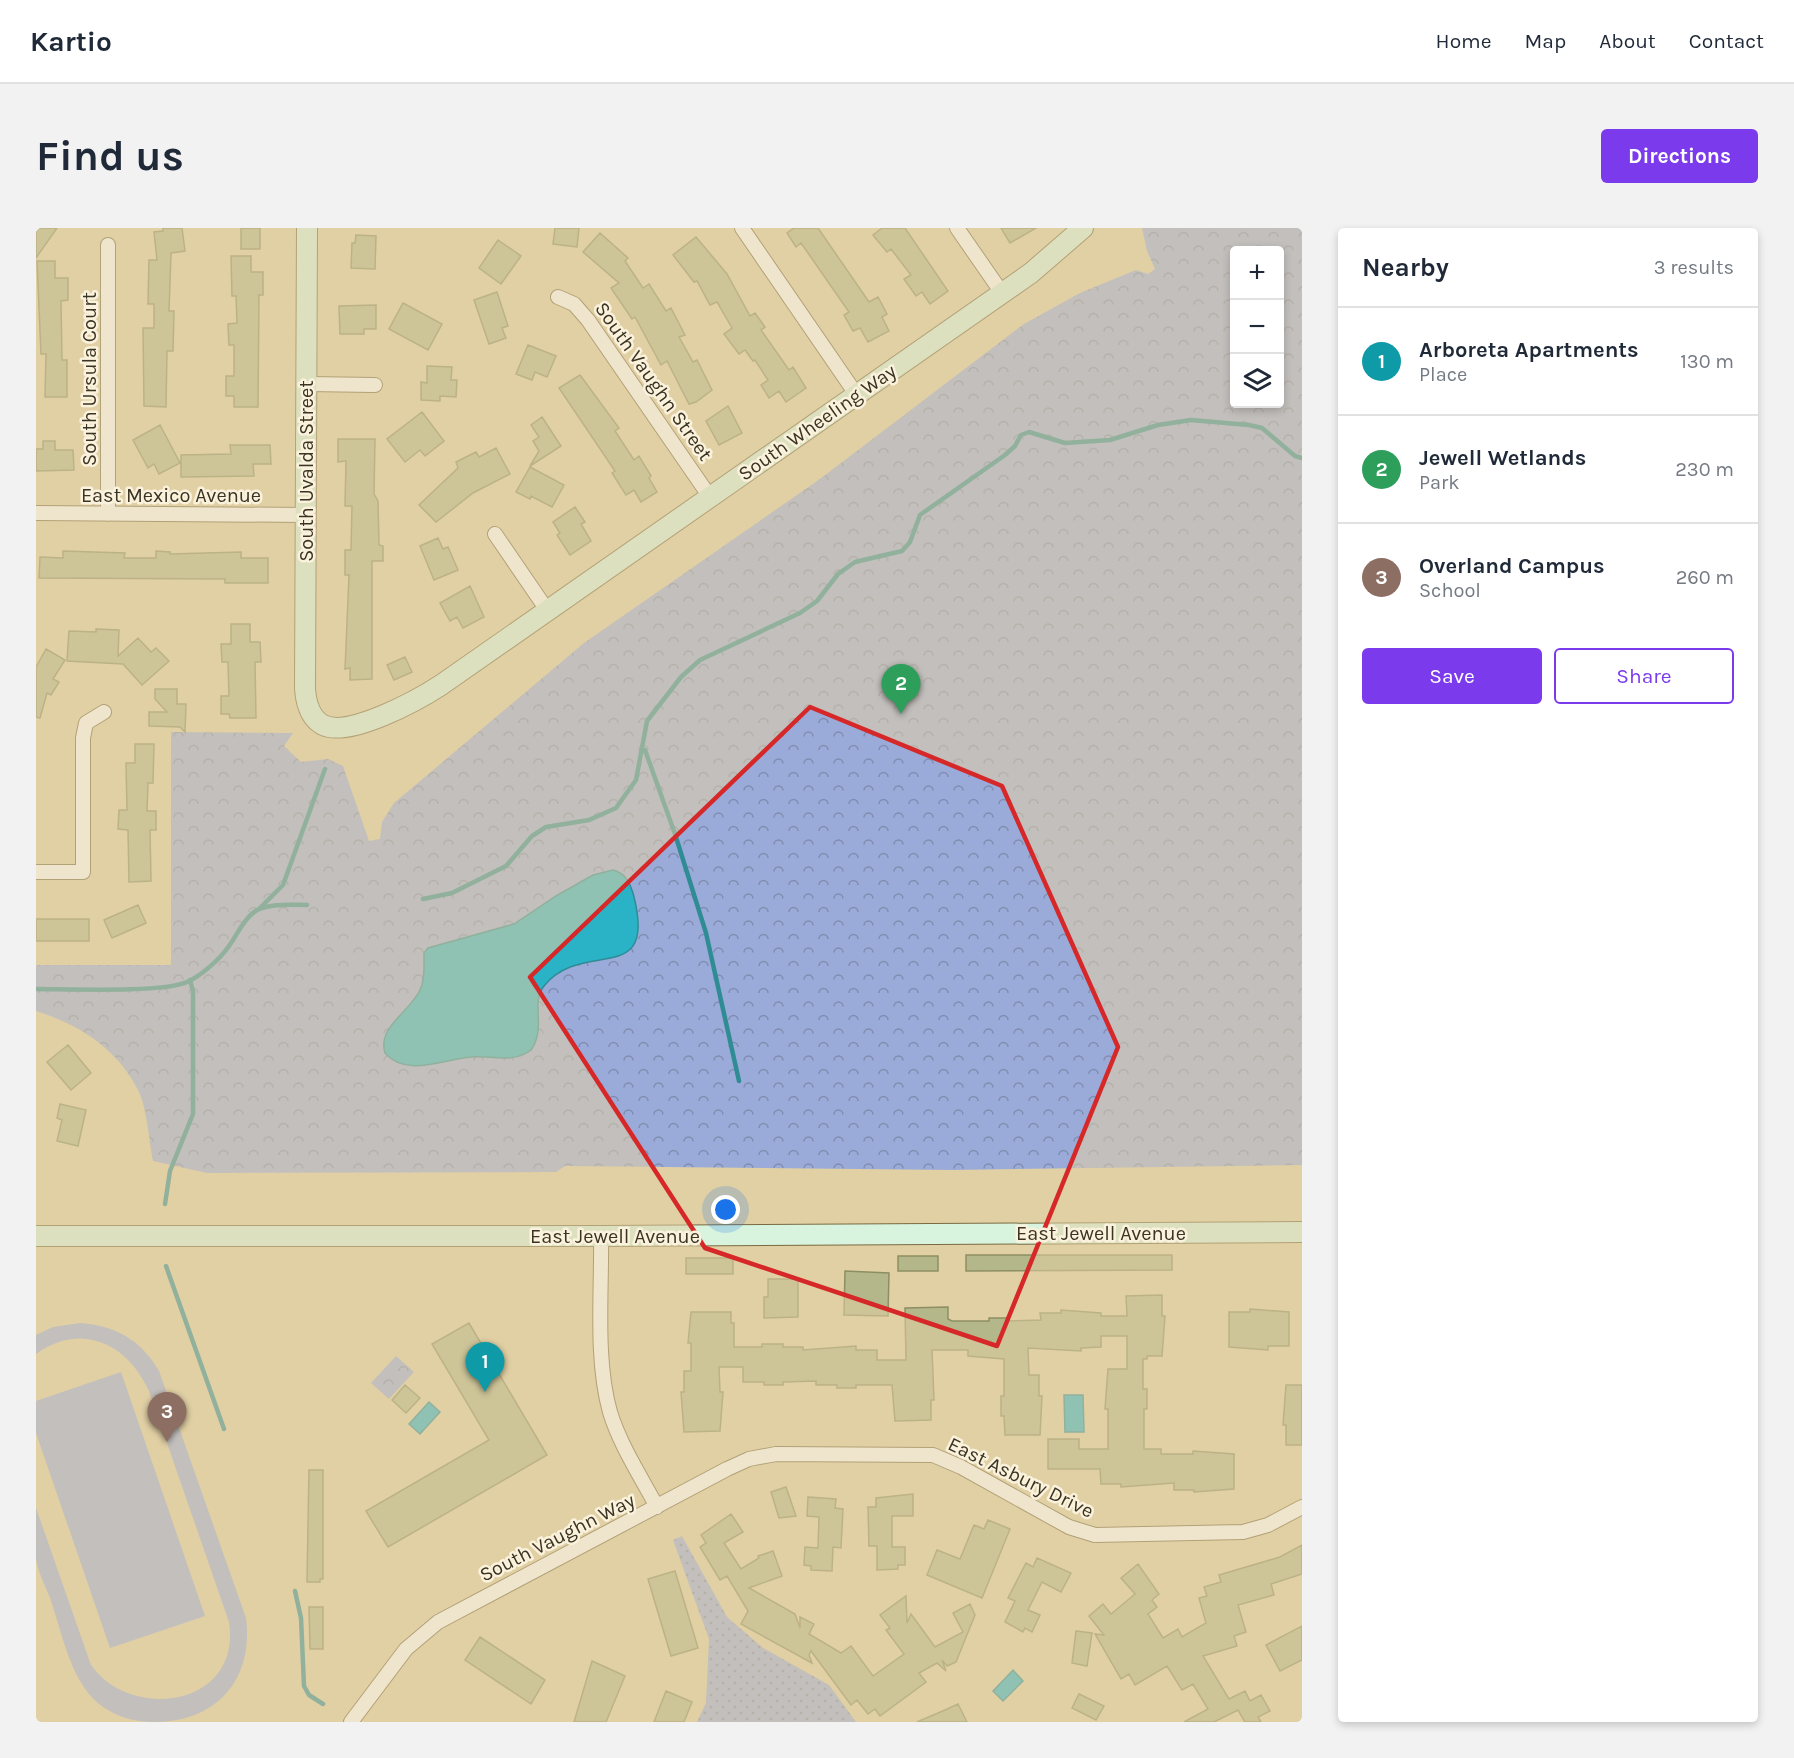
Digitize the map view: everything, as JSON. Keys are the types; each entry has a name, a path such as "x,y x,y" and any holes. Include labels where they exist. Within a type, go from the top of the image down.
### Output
{"street":[{"name":"South Uvalda Street","path":"307,228 305,689 312,713"},
{"path":"742,228 856,394"},
{"path":"957,228 1002,294"},
{"name":"South Wheeling Way","path":"312,713 325,726 362,723 396,710 441,685 1002,294 1031,273 1083,228"},
{"name":"South Ursula Court","path":"108,245 108,514"},
{"name":"South Vaughn Street","path":"558,297 574,304 588,320 710,497"},
{"path":"307,384 375,385"},
{"name":"East Mexico Avenue","path":"36,513 306,514"},
{"path":"495,534 547,610"},
{"path":"36,872 83,872 83,738 86,723 104,712"},
{"name":"East Jewell Avenue","path":"36,1236 1302,1232"},
{"name":"South Vaughn Way","path":"351,1722 398,1658 433,1626 657,1507 617,1430 607,1397 602,1351 601,1236"},
{"name":"East Asbury Drive","path":"657,1507 727,1469 756,1457 785,1454 907,1453 933,1455 954,1463 1069,1527 1095,1535 1243,1532 1268,1525 1302,1506"}],"highlighted area":[{"path":"810,707 1002,786 1118,1047 997,1346 705,1248 530,977"}],"green space":[{"path":"1142,228 1302,228 1302,1165 953,1170 565,1166 556,1172 207,1173 153,1161 144,1107 139,1092 120,1063 109,1051 82,1031 36,1011 36,965 171,965 171,732 293,733 284,746 301,762 328,759 343,766 369,841 380,839 382,822 394,803 584,643 820,479 1024,324 1080,293 1136,270 1148,274 1155,269 1147,251"},
{"path":"80,1323 105,1327 126,1336 144,1350 159,1371 246,1618 247,1640 244,1660 237,1678 213,1705 177,1720 147,1722 126,1718 105,1709 89,1694 68,1655 37,1564 36,1508 91,1665 109,1683 131,1694 156,1699 180,1697 202,1688 219,1673 228,1651 229,1622 149,1391 140,1375 116,1350 86,1339 70,1339 53,1344 36,1354 36,1335 53,1327"},
{"path":"396,1356 414,1372 389,1399 371,1383"},
{"path":"121,1372 205,1616 110,1648 36,1433 36,1401"},
{"path":"682,1536 727,1617 763,1648 829,1685 856,1722 697,1722 706,1703 709,1639 673,1540"}],"shaded area":[{"path":"613,870 626,878 633,893 638,923 636,942 627,952 613,958 578,964 560,972 544,986 538,1000 538,1033 531,1050 517,1057 471,1057 415,1066 394,1060 385,1053 384,1044 390,1027 415,998 422,986 424,953 428,948 514,924 593,875"},
{"path":"1064,1395 1083,1395 1084,1432 1065,1432"},
{"path":"429,1402 440,1412 420,1434 409,1424"},
{"path":"1013,1670 1023,1681 1003,1701 993,1691"}],"building":[{"path":"36,228 57,228 36,258"},
{"path":"163,228 182,228 185,251 171,253 169,311 174,311 173,351 167,351 166,407 144,406 143,328 154,328 154,304 148,304 149,260 157,260 154,232 163,231"},
{"path":"241,228 260,228 260,249 241,249"},
{"path":"555,228 579,228 577,247 553,244"},
{"path":"794,228 818,228 869,302 878,297 887,314 882,317 889,331 868,342 860,328 853,331 844,315 849,312 801,243 796,247 787,233"},
{"path":"882,228 905,228 948,291 930,304 922,292 916,296 904,279 911,275 891,249 887,252 873,235"},
{"path":"1001,228 1036,228 1010,243"},
{"path":"600,233 628,258 625,261 643,288 649,284 666,311 671,308 685,335 679,337 693,362 697,360 712,390 696,402 689,404 667,361 661,365 635,317 632,319 611,288 619,283 583,252"},
{"path":"356,235 376,236 375,269 351,268 352,243 355,243"},
{"path":"696,237 727,274 750,316 755,313 765,327 761,330 789,370 793,367 806,388 786,402 779,391 769,398 761,385 768,380 755,360 753,361 745,350 739,354 724,334 732,328 717,302 710,305 697,281 694,282 673,255"},
{"path":"498,240 521,256 501,284 479,268"},
{"path":"231,256 251,256 251,272 263,272 263,295 259,295 258,407 234,407 234,396 226,396 226,376 234,376 234,345 229,345 228,324 237,323 236,296 232,296"},
{"path":"37,261 55,261 55,278 68,278 68,300 61,301 62,360 67,360 67,397 45,397 46,354 41,354"},
{"path":"497,292 508,326 502,328 506,338 489,344 474,300"},
{"path":"403,303 442,324 428,350 389,329"},
{"path":"376,305 376,329 364,329 364,334 340,334 339,306"},
{"path":"528,345 556,356 547,377 535,372 532,380 516,374"},
{"path":"427,366 452,367 451,380 457,380 456,397 440,396 440,401 421,400 421,382 427,383"},
{"path":"580,375 619,428 615,431 634,460 639,456 651,476 649,478 657,492 641,502 634,490 626,495 612,473 615,471 559,388"},
{"path":"728,406 742,433 719,445 706,421"},
{"path":"422,412 444,441 425,456 420,450 405,462 387,439"},
{"path":"542,417 561,446 530,466 539,451 533,441 539,437 531,425"},
{"path":"160,425 180,463 159,474 154,464 148,468 133,440"},
{"path":"338,439 375,439 374,494 378,501 379,545 383,546 383,561 372,561 372,679 350,680 350,668 345,669 349,575 345,575 345,550 351,550 352,506 345,506 346,461 338,462"},
{"path":"43,441 55,441 55,450 73,450 74,470 36,471 36,449 43,449"},
{"path":"230,445 270,445 271,464 253,464 254,476 181,477 181,455 231,454"},
{"path":"496,448 510,474 473,493 436,522 419,505 458,468 456,462 476,452 479,457"},
{"path":"530,467 564,485 552,507 531,496 530,499 516,492"},
{"path":"575,507 585,522 581,524 591,541 570,555 557,535 560,533 553,522"},
{"path":"438,538 443,549 448,547 458,570 434,580 420,546"},
{"path":"63,551 125,553 124,558 156,558 156,551 170,552 170,554 241,552 241,558 268,558 268,583 225,583 225,579 39,578 40,557 63,558"},
{"path":"470,586 484,617 463,628 457,617 450,621 440,603"},
{"path":"231,624 250,624 250,642 260,642 261,662 255,662 256,718 230,718 229,714 221,714 221,696 229,696 228,662 222,662 221,644 231,644"},
{"path":"96,629 119,630 118,656 138,638 151,652 156,648 169,661 142,685 123,664 67,661 69,631 96,632"},
{"path":"46,649 65,660 53,679 59,682 51,695 47,693 40,718 36,717 36,667"},
{"path":"405,657 412,672 394,680 387,665"},
{"path":"155,689 177,689 177,704 186,704 185,732 180,727 149,726 149,712 167,712 155,699"},
{"path":"135,744 154,744 153,783 148,783 147,811 156,811 156,830 150,830 151,881 129,882 128,830 118,829 119,810 127,810 126,763 135,763"},
{"path":"138,905 146,923 112,938 104,920"},
{"path":"36,919 89,919 89,941 36,941"},
{"path":"68,1045 91,1073 71,1090 47,1062"},
{"path":"60,1104 86,1110 78,1146 57,1141 62,1120 57,1118"},
{"path":"966,1255 1172,1255 1172,1270 966,1271"},
{"path":"898,1256 938,1256 938,1271 898,1271"},
{"path":"686,1258 733,1258 733,1274 686,1274"},
{"path":"845,1271 889,1273 888,1316 844,1315"},
{"path":"768,1279 798,1279 798,1317 764,1318 764,1297 768,1297"},
{"path":"1162,1295 1162,1316 1165,1316 1162,1356 1147,1356 1147,1359 1143,1359 1143,1389 1147,1389 1147,1409 1144,1409 1144,1449 1161,1449 1161,1454 1193,1454 1193,1451 1234,1454 1234,1489 1194,1492 1194,1490 1174,1490 1174,1483 1121,1487 1121,1484 1101,1484 1100,1469 1048,1469 1048,1439 1079,1439 1079,1449 1108,1449 1108,1409 1105,1409 1108,1369 1127,1369 1127,1336 1101,1336 1101,1347 1081,1348 1081,1351 1028,1348 1029,1375 1039,1375 1039,1396 1042,1396 1040,1435 1005,1435 1004,1416 1001,1416 1001,1396 1004,1396 1004,1359 968,1356 968,1350 932,1350 934,1400 931,1400 931,1420 895,1421 892,1385 856,1385 856,1388 837,1388 837,1385 816,1385 816,1381 764,1385 764,1382 743,1382 743,1367 719,1367 720,1392 723,1392 720,1431 684,1432 681,1392 684,1392 684,1371 691,1371 691,1343 688,1343 691,1312 731,1312 731,1323 734,1323 734,1347 783,1344 783,1347 803,1347 803,1350 856,1346 856,1350 877,1350 877,1360 906,1360 905,1308 948,1307 948,1319 952,1321 989,1321 989,1318 1008,1318 1008,1321 1041,1320 1040,1313 1061,1313 1061,1310 1101,1313 1101,1316 1127,1316 1126,1296"},
{"path":"1250,1309 1289,1312 1289,1346 1268,1346 1268,1350 1229,1347 1229,1312 1250,1312"},
{"path":"469,1323 547,1455 388,1547 366,1511 489,1440 432,1344"},
{"path":"405,1385 420,1398 406,1413 392,1400"},
{"path":"1286,1385 1302,1385 1302,1445 1286,1445 1286,1425 1283,1425"},
{"path":"309,1470 323,1470 323,1579 320,1579 320,1582 307,1582"},
{"path":"786,1487 796,1516 779,1518 771,1492"},
{"path":"913,1494 913,1516 892,1516 892,1547 905,1547 905,1565 898,1565 898,1569 877,1570 877,1546 869,1546 868,1507 876,1507 876,1498"},
{"path":"808,1497 836,1499 835,1508 843,1509 841,1548 833,1547 832,1571 811,1570 811,1566 804,1565 805,1547 818,1548 819,1517 807,1516"},
{"path":"731,1514 743,1532 724,1543 741,1569 759,1558 758,1556 773,1551 782,1576 749,1588 795,1614 800,1628 800,1617 814,1624 809,1634 841,1653 851,1646 873,1676 904,1654 886,1630 890,1628 880,1615 906,1596 907,1623 911,1614 935,1647 963,1632 953,1613 970,1604 975,1615 956,1662 947,1666 942,1660 946,1671 937,1663 919,1673 926,1682 880,1716 875,1709 868,1714 857,1700 851,1705 811,1651 809,1655 812,1663 741,1624 748,1611 727,1576 720,1580 700,1547 706,1543 701,1535"},
{"path":"988,1520 1010,1529 982,1598 927,1575 937,1550 960,1559 974,1525 984,1529"},
{"path":"1302,1545 1302,1574 1271,1584 1274,1595 1238,1605 1246,1632 1234,1636 1237,1646 1203,1656 1229,1699 1245,1691 1250,1701 1261,1695 1270,1711 1258,1717 1261,1722 1245,1722 1238,1710 1214,1722 1184,1722 1208,1709 1193,1684 1182,1690 1167,1666 1135,1685 1129,1674 1121,1679 1095,1634 1104,1635 1089,1616 1103,1604 1111,1614 1135,1594 1121,1578 1138,1564 1159,1594 1152,1600 1157,1607 1148,1614 1163,1638 1178,1629 1182,1637 1206,1623 1199,1598 1207,1596 1204,1587 1221,1582 1219,1575 1280,1557"},
{"path":"1037,1558 1071,1573 1061,1592 1042,1582 1028,1610 1040,1615 1032,1632 1025,1628 1023,1632 1005,1622 1015,1601 1008,1598 1026,1563 1033,1567"},
{"path":"675,1571 698,1648 671,1656 648,1579"},
{"path":"309,1607 323,1607 323,1649 310,1649"},
{"path":"1302,1626 1302,1660 1280,1671 1266,1645"},
{"path":"1076,1631 1092,1633 1087,1666 1072,1663"},
{"path":"480,1637 545,1680 531,1704 465,1660"},
{"path":"592,1661 625,1676 606,1722 574,1722"},
{"path":"666,1691 692,1702 684,1722 654,1722"},
{"path":"1079,1694 1104,1706 1096,1720 1072,1708"},
{"path":"958,1704 967,1722 917,1722 945,1710"}],"waterway":[{"path":"423,899 452,893 506,866 532,836 546,827 589,820 616,808 636,780 647,721 681,677 700,660 800,613 817,601 838,574 855,562 902,551 910,542 920,515 1005,455 1015,446 1021,435 1029,432 1065,443 1110,440 1158,425 1191,420 1262,428 1295,456 1302,458"},
{"path":"645,750 675,834 706,933 739,1081"},
{"path":"260,908 283,885 325,769"},
{"path":"36,989 137,989 187,982 221,956 252,913 275,905 307,905"},
{"path":"165,1204 170,1171 193,1114 193,991 190,980"},
{"path":"166,1266 224,1429"},
{"path":"295,1591 301,1618 304,1686 309,1695 323,1704"}],"place":[{"name":"Jewell Wetlands","path":"901,714"},
{"name":"Arboreta Apartments","path":"485,1392"},
{"name":"Overland Campus","path":"167,1442"}]}
